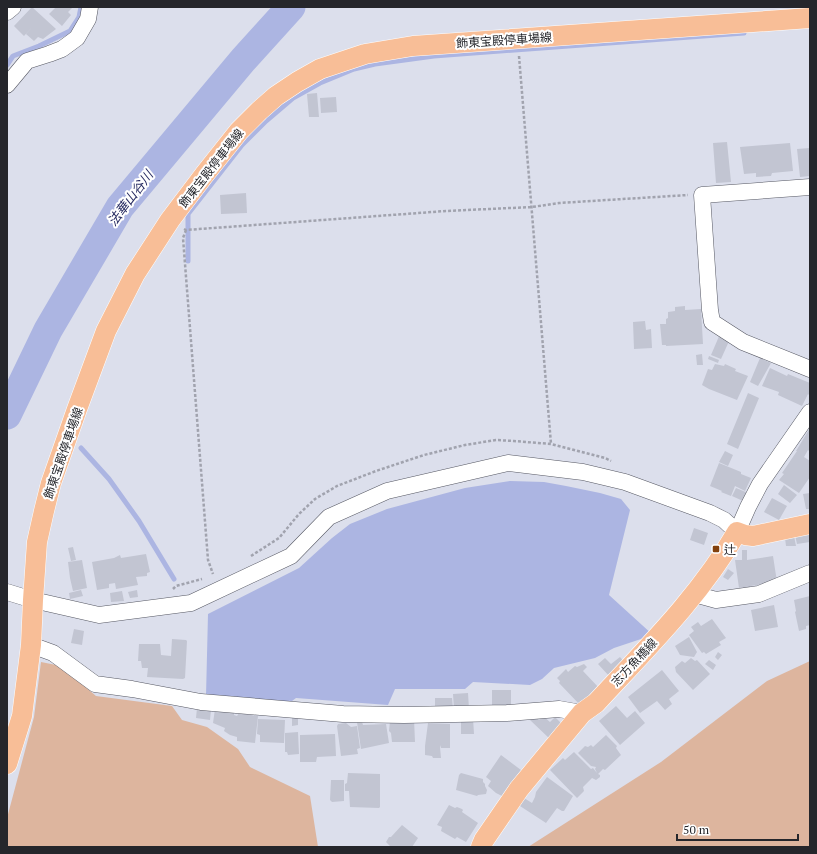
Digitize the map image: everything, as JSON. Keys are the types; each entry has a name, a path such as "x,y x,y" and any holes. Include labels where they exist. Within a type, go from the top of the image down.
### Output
{"main road":[{"name":"飾東宝殿停車場線","path":"7,764 22,716 31,645 37,542 44,511 51,483 106,331 135,274 152,247 178,225 204,175 239,131 259,111 276,96 297,82 320,70 365,54 413,46 810,18"},
{"path":"737,532 753,536 810,524"},
{"name":"志方魚橋線","path":"481,847 484,840 519,789 582,713 596,703 667,626 711,572 737,532"}],"street":[{"path":"7,12 13,7"},
{"path":"7,85 27,60 62,49 77,38 88,19 90,7"},
{"path":"810,187 702,195 712,322 743,342 810,369"},
{"path":"7,592 33,600 99,615 191,604 291,556 329,517 387,491 508,463 583,472 626,482 710,513 724,520 737,532 760,484 810,412"},
{"path":"694,594 716,600 759,594 810,573"},
{"path":"31,645 53,653 95,684 132,689 200,702 343,714 507,714 559,709 582,713"}],"path":[{"path":"518,39 551,444"},
{"path":"213,574 208,560 183,238 178,225 532,207 559,203 702,195"}],"shaded area":[{"path":"810,661 810,847 528,847 661,762 767,681"},
{"path":"41,662 61,666 96,696 172,706 182,720 207,727 238,749 250,767 310,796 318,847 7,847 7,818 34,717"}],"water":[{"path":"510,481 544,482 600,493 621,499 630,510 609,595 653,635 614,648 595,658 554,668 542,679 530,685 473,682 465,689 395,689 388,705 296,698 288,704 206,696 208,614 299,568 350,524 387,509 465,488"}],"building":[{"path":"32,7 56,29 43,39 38,37 34,41 26,34 33,26 24,36 14,26"},
{"path":"56,7 73,7 68,12 71,15 62,26 49,14"},
{"path":"317,93 319,117 309,117 307,94"},
{"path":"336,97 337,112 321,113 320,98"},
{"path":"727,142 731,182 716,183 713,143"},
{"path":"790,143 793,171 772,173 771,176 756,177 756,173 744,174 740,147"},
{"path":"810,148 810,176 800,177 797,149"},
{"path":"246,193 247,213 221,214 220,195"},
{"path":"685,306 685,310 701,309 703,344 662,345 660,324 666,324 668,312 675,311 675,307"},
{"path":"645,321 646,330 651,329 652,348 634,349 633,322"},
{"path":"720,334 730,339 721,359 711,355"},
{"path":"702,354 703,365 697,365 696,355"},
{"path":"709,356 719,360 718,363 708,359"},
{"path":"760,358 771,363 758,386 750,382"},
{"path":"715,364 724,366 725,364 736,369 735,371 748,376 737,400 702,385 708,369 712,370"},
{"path":"770,368 787,376 788,374 810,383 810,393 802,406 778,395 779,392 762,386"},
{"path":"748,393 759,398 738,449 727,444"},
{"path":"810,428 810,452 808,450 804,457 810,461 810,477 799,493 779,480 784,474 782,473"},
{"path":"725,451 733,455 728,466 719,462"},
{"path":"719,463 751,478 745,491 735,486 731,496 710,486"},
{"path":"784,485 797,495 790,503 778,494"},
{"path":"736,488 748,493 743,501 732,496"},
{"path":"810,493 810,509 806,509 803,494"},
{"path":"772,498 787,506 779,520 764,512"},
{"path":"694,528 708,533 704,545 690,540"},
{"path":"810,532 810,542 797,544 795,535"},
{"path":"794,536 796,546 786,546 785,538"},
{"path":"73,547 76,560 71,561 68,548"},
{"path":"742,550 747,550 747,560 773,556 777,582 750,586 750,591 744,592 743,587 739,588 735,560 742,560"},
{"path":"146,554 150,572 147,573 147,576 136,577 138,585 116,589 115,583 109,584 109,588 97,590 92,562 114,558 120,555 121,558"},
{"path":"82,560 87,588 73,591 68,562"},
{"path":"728,569 734,573 728,580 723,577"},
{"path":"81,590 83,596 70,599 69,593"},
{"path":"137,590 138,597 130,598 128,592"},
{"path":"122,591 124,601 111,602 110,593"},
{"path":"810,596 810,625 806,626 806,629 799,631 794,600"},
{"path":"774,605 778,627 755,631 751,610"},
{"path":"712,619 726,638 719,642 721,645 706,654 704,652 702,653 689,635 694,631 691,627 698,622 701,626"},
{"path":"74,629 84,631 82,645 71,643"},
{"path":"689,637 697,652 694,657 680,655 675,646"},
{"path":"172,639 187,641 185,678 147,677 148,668 142,668 141,661 138,661 139,644 160,644 161,655 171,656"},
{"path":"718,652 722,655 718,660 715,657"},
{"path":"620,657 626,664 610,677 598,664 605,658 611,664"},
{"path":"691,658 695,661 697,660 710,674 693,690 676,672 675,667 682,661 685,663"},
{"path":"709,660 716,665 713,670 705,664"},
{"path":"584,664 587,667 583,671 600,689 581,706 559,683 560,681 557,678 566,669 568,672 575,666 577,667"},
{"path":"662,670 679,691 669,699 672,704 665,710 657,701 640,713 628,697"},
{"path":"492,690 511,690 511,708 492,707"},
{"path":"468,693 469,709 454,709 453,694"},
{"path":"435,698 452,698 453,710 435,710"},
{"path":"616,706 627,718 635,711 645,723 620,745 599,721"},
{"path":"197,708 211,710 210,720 196,718"},
{"path":"215,709 234,711 234,715 237,716 239,713 258,716 255,743 237,741 237,737 224,731 225,728 213,723"},
{"path":"534,715 539,720 543,716 550,722 555,717 564,726 551,740 530,720"},
{"path":"298,716 298,725 292,726 292,717"},
{"path":"461,718 473,718 474,734 461,734"},
{"path":"258,719 285,720 284,743 260,742 260,735 257,734"},
{"path":"414,719 415,742 392,742 391,733 389,731 390,721"},
{"path":"357,722 362,722 363,725 386,724 389,743 361,749"},
{"path":"346,723 351,727 357,726 360,748 357,749 358,754 341,756 337,726 338,724"},
{"path":"428,723 450,724 450,748 441,748 440,745 440,747 425,746"},
{"path":"298,732 299,754 288,755 287,752 285,752 285,733"},
{"path":"335,734 336,756 317,757 316,762 300,762 300,735"},
{"path":"606,735 617,746 616,748 621,755 605,770 603,769 598,774 600,777 596,780 592,778 583,787 584,791 577,798 550,770 563,758 565,760 574,752 597,773 595,769 596,767 591,766 578,753 585,746 588,747 591,745 593,747"},
{"path":"425,746 440,747 441,758 433,758 432,756 425,755"},
{"path":"501,755 521,770 509,786 504,797 496,793 488,786 491,781 486,777"},
{"path":"348,773 380,774 379,808 350,807 349,791 345,791"},
{"path":"461,773 483,779 487,790 486,794 477,796 456,790 459,775"},
{"path":"547,777 573,796 564,811 557,808 546,823 520,806 520,804 524,798 532,803 536,792"},
{"path":"331,780 344,780 344,801 332,802 330,800"},
{"path":"449,805 462,809 462,812 478,823 466,842 457,837 455,839 441,831 442,827 437,825"},
{"path":"402,825 418,838 412,847 391,847 386,842 389,837 391,837"}],"waterway":[{"path":"7,65 13,56 39,46 70,31 79,17 81,7"},
{"name":"法華山谷川","path":"7,415 48,330 120,207 243,60 291,7"},
{"path":"188,261 188,214 242,145 266,121 293,98 320,83 354,69 375,64 434,56 744,33"},
{"path":"81,448 109,479 139,521 174,579"}],"place":[{"name":"辻","path":"716,549"}]}
